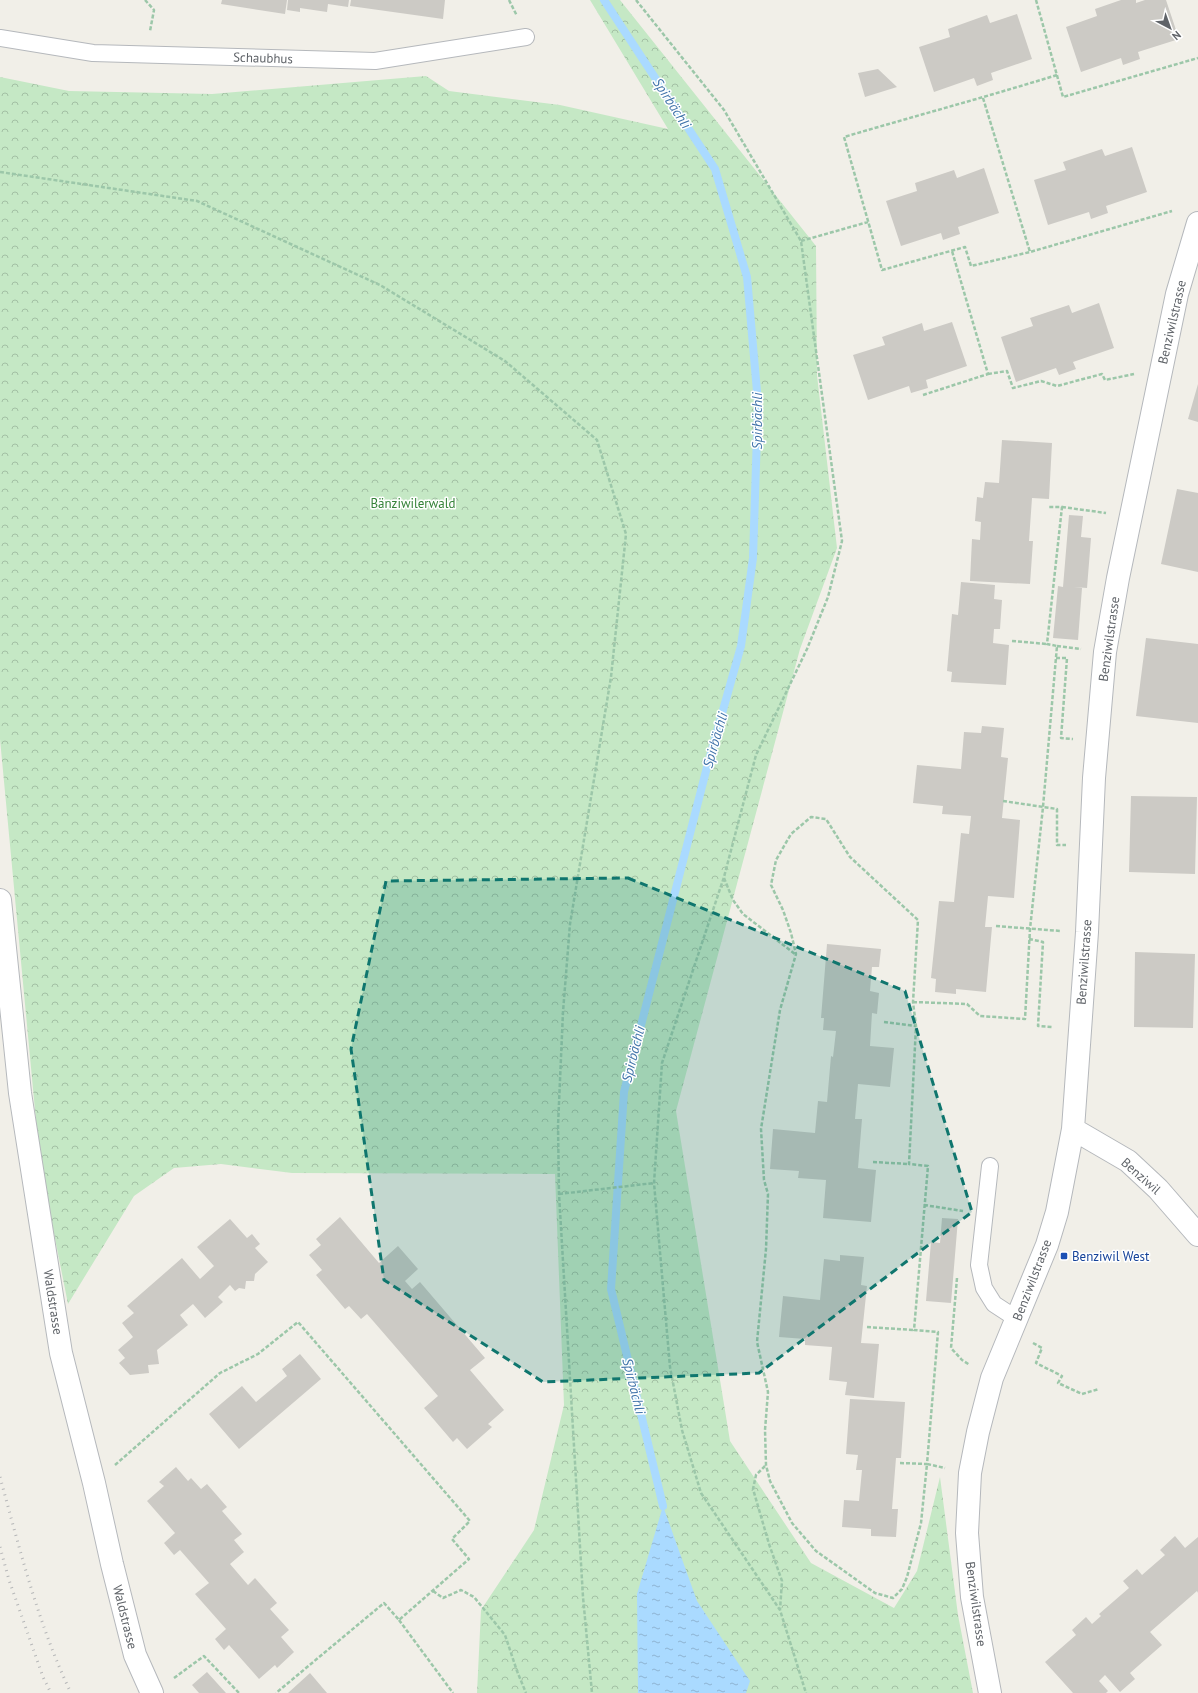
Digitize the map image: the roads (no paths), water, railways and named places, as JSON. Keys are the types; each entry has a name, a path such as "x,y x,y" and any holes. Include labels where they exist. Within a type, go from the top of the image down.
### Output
{"street":[{"name":"Benziwilstrasse","path":"990,1693 972,1598 967,1532 970,1473 978,1432 992,1378 1047,1245 1057,1212 1073,1129 1087,932 1094,778 1106,652 1118,578 1177,294 1198,223"},
{"name":"Waldstrasse","path":"0,900 20,1093 61,1353 94,1483 133,1648 151,1691"},
{"name":"Benziwil","path":"1073,1129 1128,1161 1158,1189 1198,1235"}],"lane":[{"name":"Schaubhus","path":"0,38 93,53 375,61 526,38"},
{"path":"990,1166 979,1265 984,1288 994,1304 1017,1319"}],"water":[{"path":"663,1506 697,1601 750,1681 746,1693 638,1693 637,1594"}],"waterway":[{"name":"Spirbächli","path":"604,0 715,169 747,277 758,403 753,558 741,646 707,767 624,1092 611,1289 663,1506"}],"railway":[{"path":"0,1477 39,1614 59,1667 71,1693"},
{"path":"0,1547 9,1580 43,1677 51,1693"}],"place":[{"name":"Benziwil West","path":"1064,1256"}],"park label":[{"name":"Bänziwilerwald","path":"413,503"}]}
